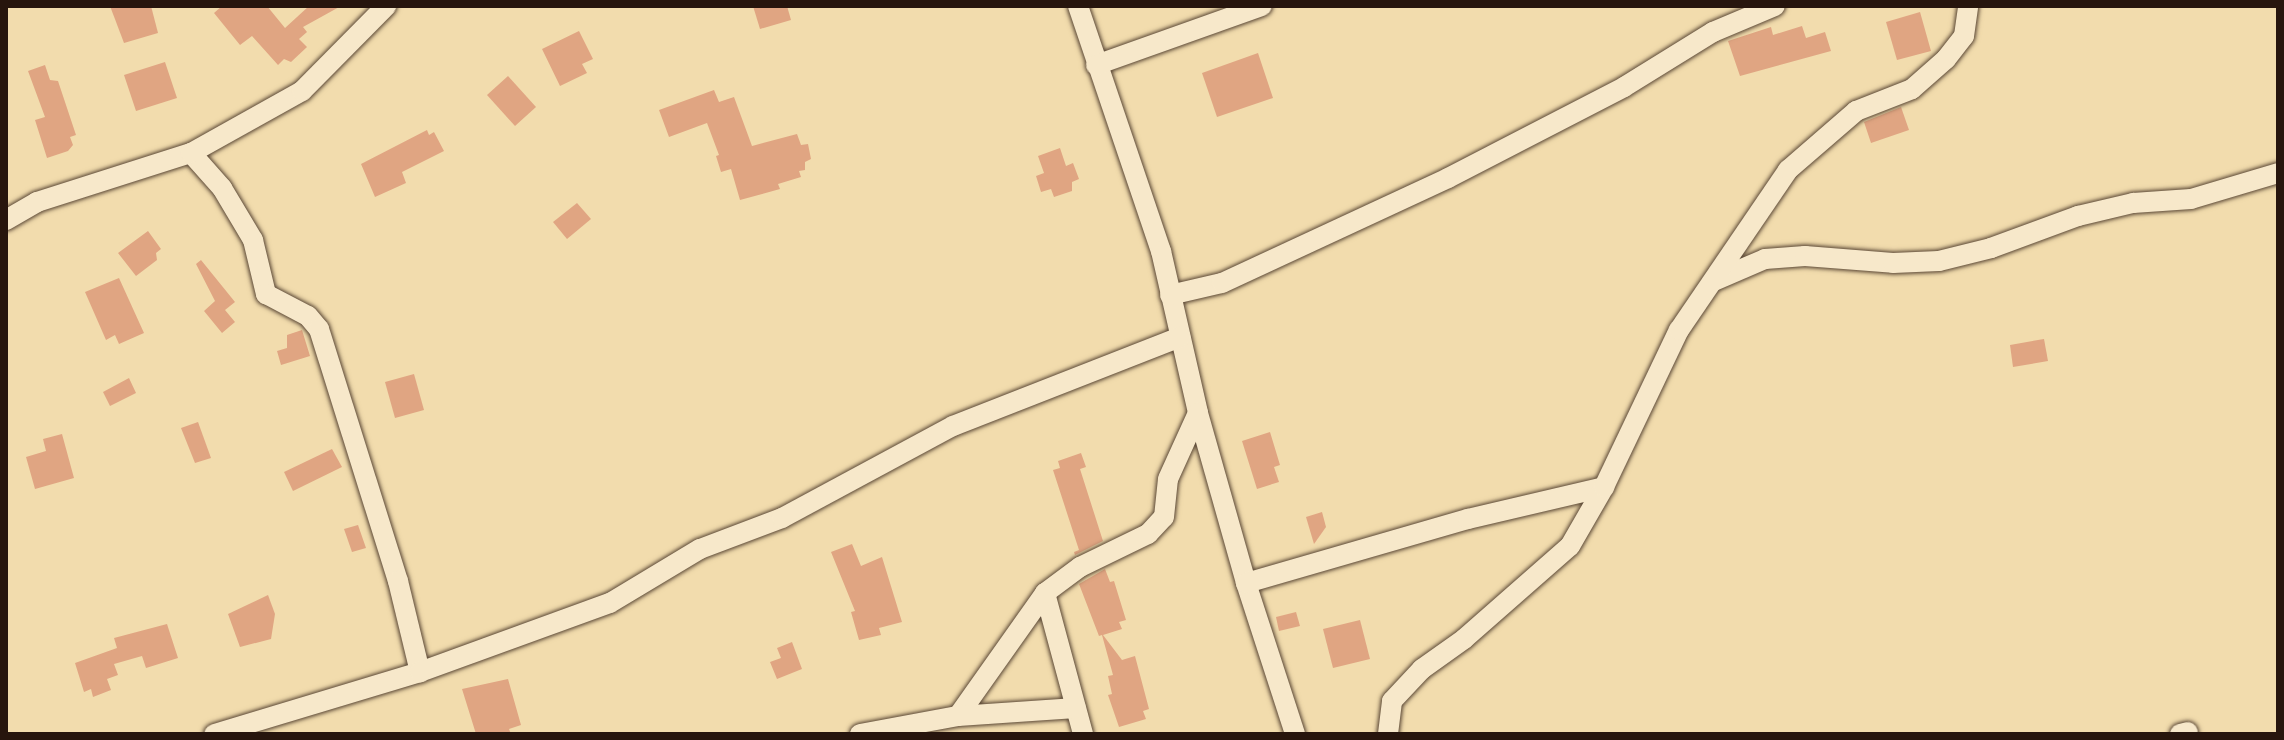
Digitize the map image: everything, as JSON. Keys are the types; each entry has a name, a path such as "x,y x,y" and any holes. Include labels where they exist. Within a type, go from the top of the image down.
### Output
{"street":[{"path":"6,220 37,202 191,153 302,91 386,6"},
{"path":"1078,6 1161,251 1198,413 1246,583 1295,734"},
{"path":"1096,65 1262,6"},
{"path":"1170,295 1222,283 1448,178 1624,87 1713,32 1775,6"},
{"path":"1388,734 1392,701 1422,669 1464,639 1570,546 1604,487 1679,330 1716,280 1788,170 1856,111 1912,89 1946,59 1964,36 1968,6"},
{"path":"191,153 222,188 253,240 266,294 308,316 319,329 403,596 420,672"},
{"path":"1716,280 1765,259 1805,256 1893,263 1939,261 1991,248 2078,216 2133,203 2203,196 2278,173"},
{"path":"214,734 420,672 610,603 700,549 782,518 953,426 1180,337"},
{"path":"958,716 1045,593 1080,567 1148,534 1164,517 1168,479 1198,413"},
{"path":"1246,583 1468,519 1604,487"},
{"path":"1045,593 1083,734"},
{"path":"860,734 958,716 1076,708"}],"building":[{"path":"110,6 151,6 158,33 124,43"},
{"path":"222,6 267,6 285,28 309,6 341,6 303,27 307,32 299,39 307,47 291,62 284,59 278,65 252,36 240,45 214,13"},
{"path":"753,6 787,6 791,20 760,29"},
{"path":"1920,12 1931,51 1897,60 1886,22"},
{"path":"1802,26 1806,38 1825,32 1831,51 1740,76 1728,41 1771,27 1773,35"},
{"path":"579,31 593,59 582,64 587,73 560,86 542,49"},
{"path":"1258,53 1273,98 1217,117 1202,73"},
{"path":"165,62 177,98 136,111 124,75"},
{"path":"45,65 50,80 58,81 76,135 70,137 73,145 68,151 47,158 35,120 45,117 28,71"},
{"path":"508,76 536,107 515,126 487,95"},
{"path":"714,90 719,102 734,97 752,146 797,134 801,145 808,144 811,159 805,162 805,170 799,171 801,177 778,184 780,189 740,200 731,169 721,172 716,156 719,155 707,123 669,137 659,110"},
{"path":"1901,107 1909,130 1871,143 1864,122"},
{"path":"427,130 429,135 434,132 444,151 402,172 406,183 375,197 361,164"},
{"path":"1060,148 1066,166 1073,163 1079,179 1072,182 1072,191 1054,197 1051,189 1041,192 1036,176 1044,173 1038,156"},
{"path":"577,203 591,219 567,239 553,222"},
{"path":"148,231 161,249 156,253 157,260 136,276 118,253"},
{"path":"201,260 235,302 225,310 235,322 222,333 204,311 215,301 196,264"},
{"path":"119,278 144,333 119,344 115,335 106,340 85,292"},
{"path":"302,330 310,356 281,365 277,351 287,348 287,335"},
{"path":"2044,339 2048,361 2013,367 2010,345"},
{"path":"414,374 424,410 395,418 385,382"},
{"path":"129,378 136,393 110,406 103,392"},
{"path":"198,422 211,458 195,463 181,428"},
{"path":"1270,432 1280,465 1274,467 1279,482 1257,489 1242,441"},
{"path":"62,434 74,478 35,489 26,457 46,451 43,439"},
{"path":"332,449 342,467 293,491 284,472"},
{"path":"1081,453 1086,467 1080,469 1103,541 1075,555 1074,552 1079,550 1053,470 1060,468 1058,461"},
{"path":"1322,512 1326,527 1314,544 1306,517"},
{"path":"358,525 366,548 352,552 344,529"},
{"path":"852,544 861,566 882,557 902,622 879,628 881,635 859,640 851,612 855,611 831,552"},
{"path":"1105,569 1110,582 1114,581 1126,620 1119,622 1122,629 1103,635 1122,660 1135,656 1149,709 1143,711 1146,719 1119,727 1108,695 1112,694 1108,676 1113,675 1102,635 1099,636 1079,584"},
{"path":"268,595 275,614 271,639 240,647 228,614"},
{"path":"1296,612 1300,626 1279,631 1276,617"},
{"path":"1360,620 1370,659 1333,668 1323,629"},
{"path":"167,624 178,658 146,668 142,656 114,664 118,675 107,679 111,690 93,697 91,689 84,692 75,663 117,648 114,638"},
{"path":"792,642 802,669 777,679 770,662 781,658 777,648"},
{"path":"508,679 521,725 509,729 511,734 476,734 462,689"}]}
